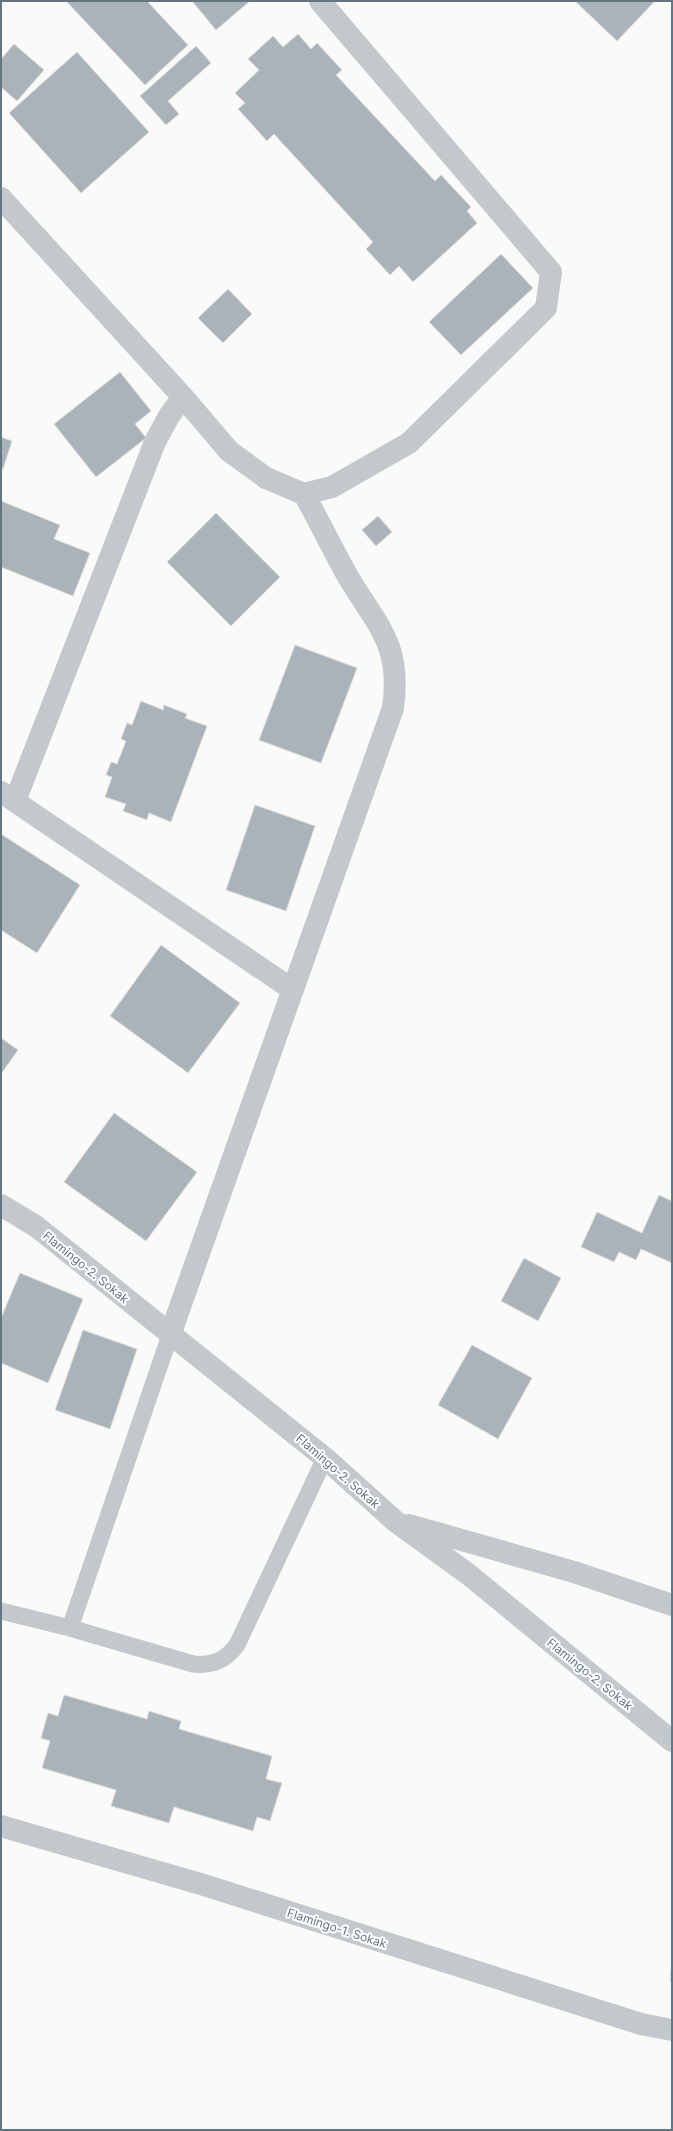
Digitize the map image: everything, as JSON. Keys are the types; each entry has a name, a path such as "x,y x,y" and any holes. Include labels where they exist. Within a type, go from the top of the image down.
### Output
{"street":[{"path":"1,198 183,397 229,451 266,478 304,494 332,487 410,443 546,308 551,272 320,1"},
{"path":"183,397 169,416 155,442 8,796 293,990"},
{"path":"170,1335 393,708 396,685 394,662 382,630 347,575 304,494"},
{"name":"Flamingo-2. Sokak","path":"1,1205 37,1227 325,1458 395,1520 468,1574 672,1741"},
{"path":"395,1520 574,1572 672,1605"},
{"name":"Flamingo-1. Sokak","path":"1,1826 204,1885 641,2024 672,2030"}],"lane":[{"path":"70,1628 170,1335"},
{"path":"1,1611 70,1628 193,1664 203,1665 224,1660 237,1646 325,1458"}],"building":[{"path":"66,1 147,1 188,45 145,85"},
{"path":"192,1 250,1 216,30"},
{"path":"575,1 655,1 617,41"},
{"path":"298,34 311,49 317,43 342,70 336,75 435,181 441,175 471,207 467,211 477,223 413,282 399,266 390,275 366,249 373,242 274,134 267,141 238,109 245,103 235,93 259,70 248,59 273,36 283,47"},
{"path":"14,44 44,70 17,101 1,87 1,59"},
{"path":"196,46 211,63 168,101 179,114 166,125 140,96"},
{"path":"77,52 149,132 81,193 9,113"},
{"path":"501,254 533,288 461,355 429,322"},
{"path":"228,289 252,314 223,343 198,318"},
{"path":"120,372 151,411 135,424 146,438 96,477 54,424"},
{"path":"1,437 12,441 3,469 1,469"},
{"path":"1,501 60,525 54,539 90,553 73,596 1,567"},
{"path":"216,513 280,577 231,626 167,562"},
{"path":"378,516 392,532 376,546 362,530"},
{"path":"295,645 357,668 321,763 259,740"},
{"path":"141,701 163,710 164,705 187,714 185,718 207,726 171,822 149,813 147,820 123,811 126,804 105,797 112,777 106,775 111,762 117,764 126,741 121,739 127,723 132,725"},
{"path":"255,805 315,826 286,911 226,890"},
{"path":"1,834 80,885 37,953 1,930"},
{"path":"161,945 240,1003 188,1073 110,1016"},
{"path":"1,1038 18,1050 1,1074"},
{"path":"114,1113 197,1172 146,1241 64,1182"},
{"path":"659,1195 672,1201 672,1263 641,1249 636,1260 619,1252 614,1262 581,1247 597,1212 642,1233"},
{"path":"524,1258 561,1278 538,1321 501,1301"},
{"path":"20,1273 83,1299 48,1383 1,1363 1,1318"},
{"path":"83,1330 137,1349 110,1429 55,1410"},
{"path":"472,1345 532,1378 498,1439 438,1405"},
{"path":"64,1695 147,1719 149,1711 181,1721 179,1729 272,1756 266,1779 282,1783 270,1821 257,1817 253,1831 174,1807 169,1823 111,1806 116,1790 42,1768 50,1741 41,1738 48,1713 58,1716"},
{"path":"672,1959 672,1982 670,1981"}]}
